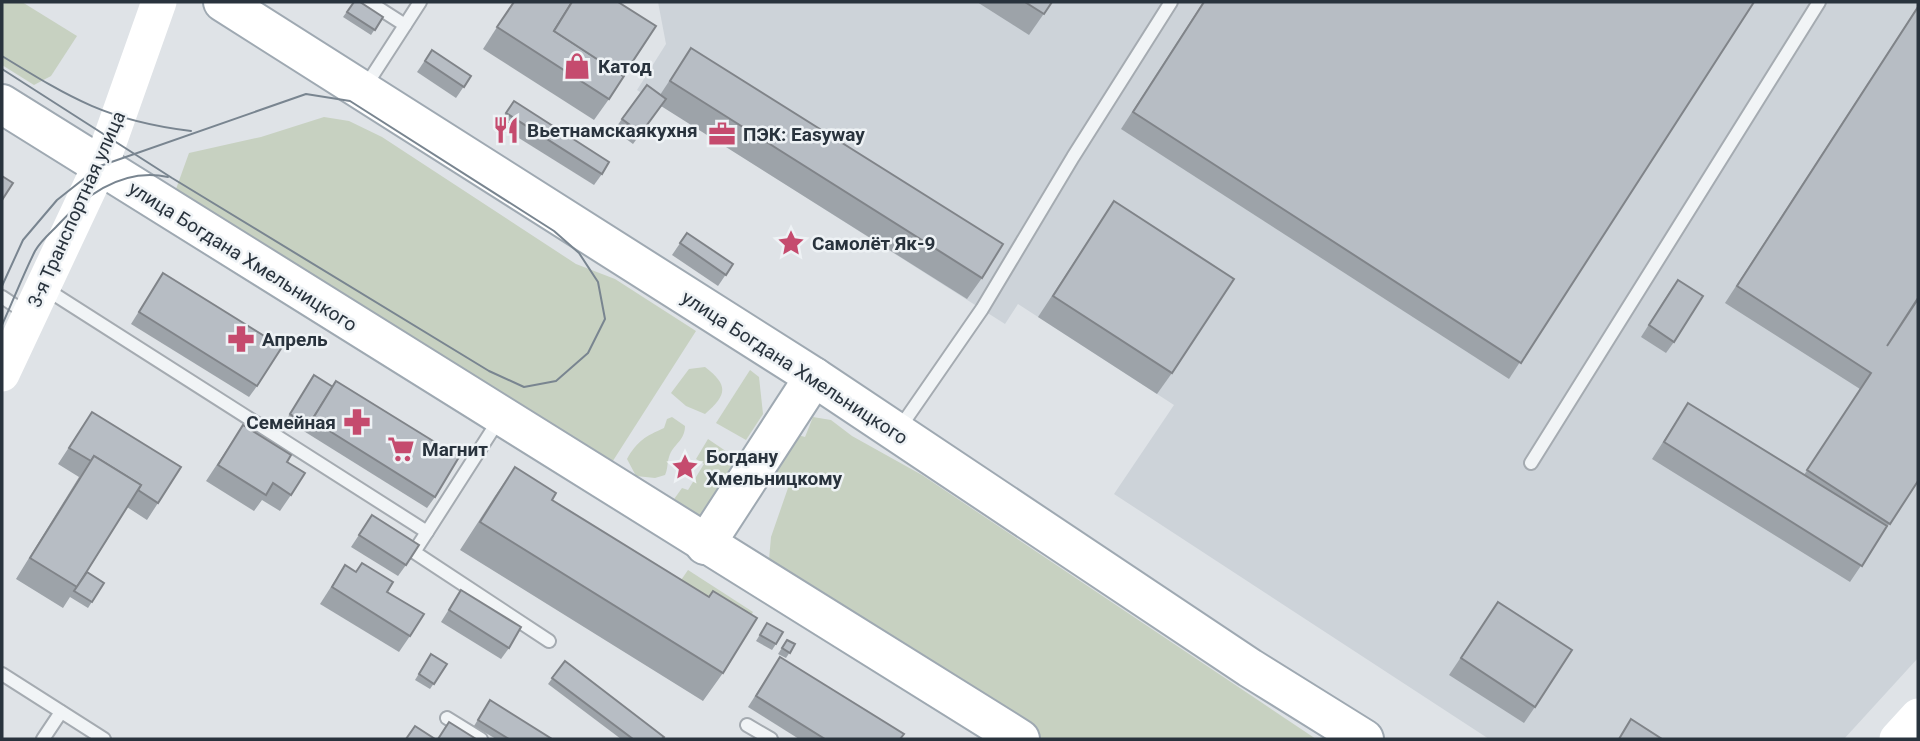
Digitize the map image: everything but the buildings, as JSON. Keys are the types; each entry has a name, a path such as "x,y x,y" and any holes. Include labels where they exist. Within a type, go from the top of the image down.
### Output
{"main road":[{"name":"3-я Транспортная улица","path":"2,374 25,300 100,166 159,2"},
{"name":"улица Богдана Хмельницкого","path":"223,2 814,377 1250,668 1364,739"},
{"name":"улица Богдана Хмельницкого","path":"2,104 501,418 1020,739"},
{"path":"705,545 814,377"},
{"path":"1897,739 1918,716"}],"lane":[{"path":"369,2 405,25"},
{"path":"362,91 420,2"},
{"path":"897,433 982,309 1073,157 1171,2"},
{"path":"1531,463 1819,2"},
{"path":"25,300 427,532"},
{"path":"501,418 414,552 549,641"},
{"path":"2,674 104,739"},
{"path":"43,739 61,712"},
{"path":"447,718 481,739"},
{"path":"747,725 771,739"}],"shaded area":[{"path":"658,2 1918,2 1918,658 1844,739 1489,739 1114,494 1174,405 1018,304 1005,324 637,90 666,44"}],"green space":[{"path":"2,2 22,2 77,36 51,76 34,85 2,65"},
{"path":"324,117 349,121 382,137 576,264 615,279 696,331 609,467 176,189 189,153 261,137"},
{"path":"705,367 718,379 722,390 718,401 705,414 686,406 671,393 689,369"},
{"path":"750,370 759,377 763,414 746,440 716,423"},
{"path":"672,417 685,426 681,439 668,459 665,475 655,478 636,476 627,459 642,440 664,428 667,419"},
{"path":"813,417 831,420 852,436 922,475 1316,739 1039,739 768,571 771,537 788,488 776,473 798,435 805,437"},
{"path":"708,439 736,458 703,517 692,527 667,509 682,488 688,490 704,464 696,459"},
{"path":"688,570 753,612 742,630 675,589"}],"tram line":[{"path":"2,56 92,106 136,121 191,131"},
{"path":"2,69 129,151 151,164 172,178 489,371 524,387 556,381 588,353 605,319 598,282 579,253 554,231 350,101 306,94 100,166 57,200 23,240 2,286"},
{"path":"2,325 37,248 79,204 120,180 151,175 168,177"}],"place":[{"name":"Катод","path":"577,66"},
{"name":"Вьетнамскаякухня","path":"506,130"},
{"name":"ПЭК: Easyway","path":"722,134"},
{"name":"Самолёт Як-9","path":"791,243"},
{"name":"Апрель","path":"241,339"},
{"name":"Семейная","path":"357,422"},
{"name":"Магнит","path":"401,449"},
{"name":"Богдану Хмельницкому","path":"685,467"}]}
